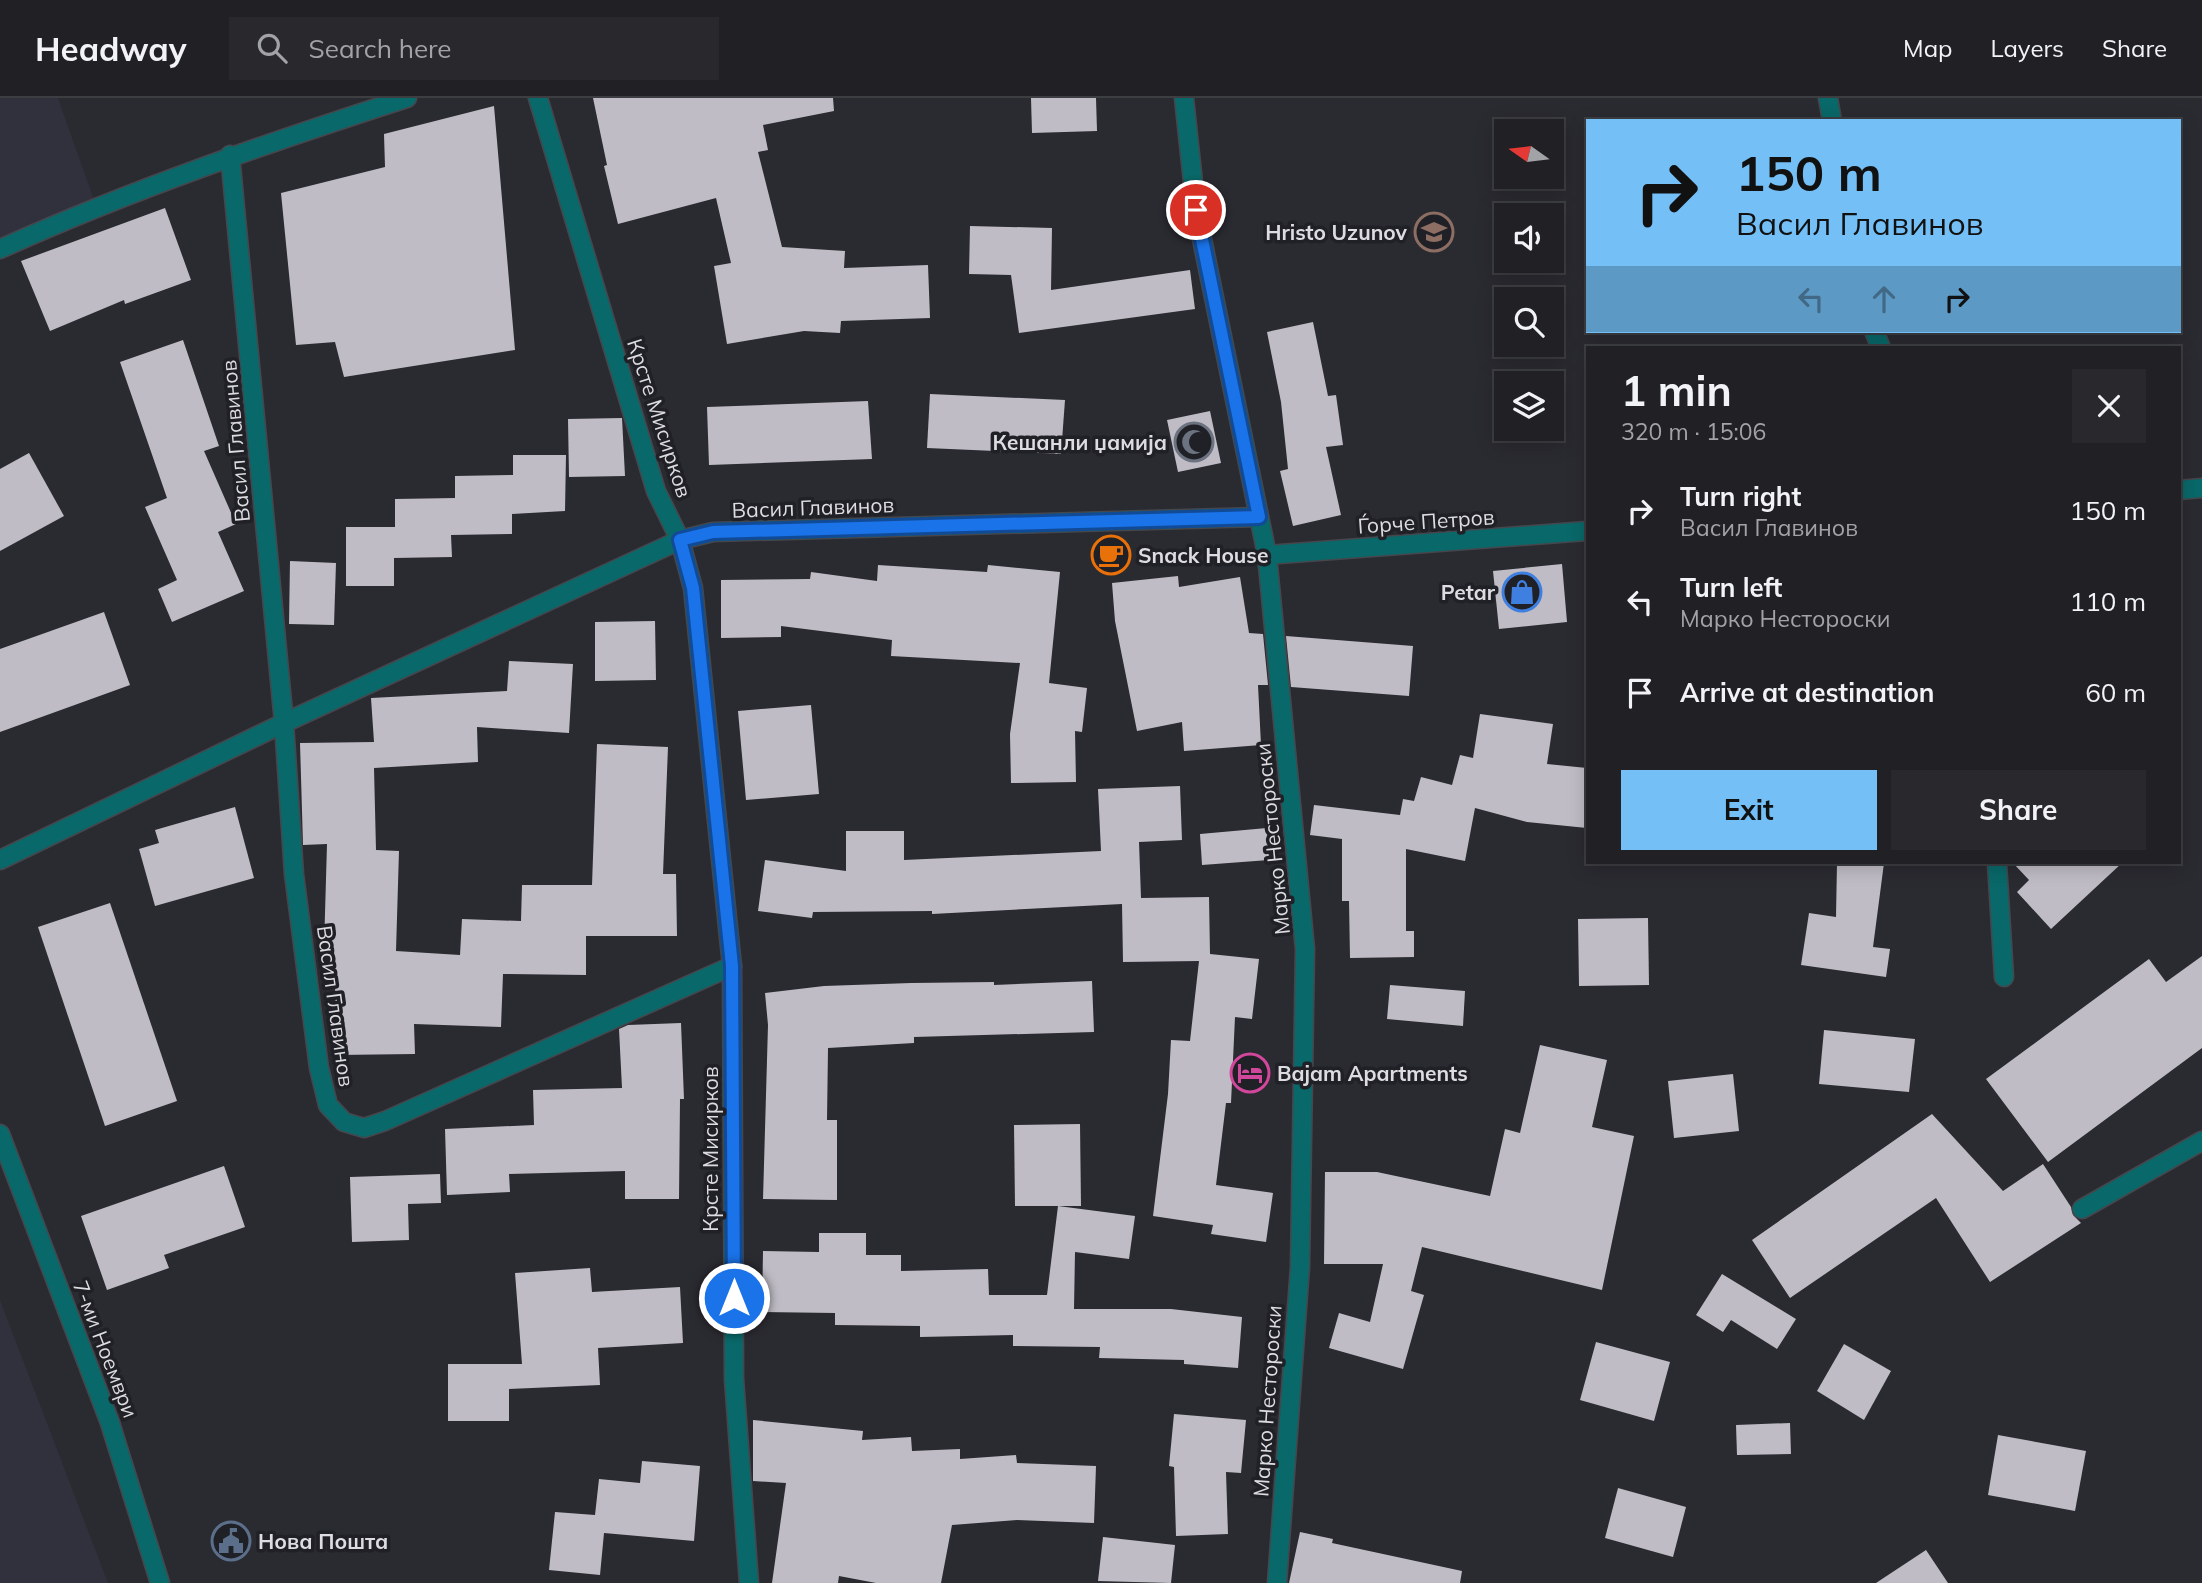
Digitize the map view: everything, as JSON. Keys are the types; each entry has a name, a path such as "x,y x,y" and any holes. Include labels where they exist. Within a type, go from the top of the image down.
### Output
{"street":[{"path":"0,249 96,206 230,155 407,98"},
{"name":"Крсте Мисирков","path":"538,98 656,491 680,540 693,588 732,966 734,1379 749,1583"},
{"name":"Марко Нестороски","path":"1184,98 1196,210 1267,555 1305,949 1300,1267 1277,1583"},
{"path":"1828,98 1832,119"},
{"name":"Васил Главинов","path":"230,155 284,723 294,874 318,1068 328,1105 344,1122 364,1128 386,1121 732,966"},
{"path":"2181,490 2202,488"},
{"name":"Васил Главинов","path":"0,860 284,723 680,540 713,532 1259,517"},
{"name":"Ѓорче Петров","path":"1267,555 1586,531"},
{"path":"1997,864 2004,977"},
{"name":"7-ми Ноември","path":"0,1134 110,1423 160,1583"},
{"path":"2082,1209 2202,1141"}],"shaded area":[{"path":"0,98 58,98 96,206 0,249"},
{"path":"0,1300 108,1583 0,1583"}],"building":[{"path":"593,98 833,98 834,111 763,125 768,150 758,152 782,247 845,251 844,268 928,265 930,318 841,321 840,333 804,331 727,344 714,266 731,263 716,198 618,224 604,166 607,165"},
{"path":"1031,98 1096,98 1097,131 1032,133"},
{"path":"494,106 515,350 344,377 335,342 296,345 281,193 385,167 384,134"},
{"path":"165,208 191,280 125,304 124,300 50,331 21,261"},
{"path":"970,226 1052,228 1051,290 1190,270 1195,309 1019,333 1011,275 969,274"},
{"path":"1313,322 1328,396 1336,395 1343,445 1326,447 1341,515 1293,526 1280,471 1288,469 1281,402 1267,332"},
{"path":"183,340 219,446 204,451 236,524 218,532 244,591 172,622 158,589 177,580 145,507 167,498 120,362"},
{"path":"930,394 1065,400 1061,454 927,448"},
{"path":"868,401 872,459 709,465 707,407"},
{"name":"Кешанли џамија","path":"1210,411 1221,463 1178,472 1167,420"},
{"path":"622,418 625,476 569,477 568,419"},
{"path":"29,453 64,516 0,551 0,469"},
{"path":"513,455 566,455 565,511 512,514 512,534 451,535 452,557 394,558 394,586 346,586 346,527 395,527 395,499 455,498 455,476 513,475"},
{"path":"290,561 336,563 334,625 289,624"},
{"path":"1562,564 1567,622 1499,629 1493,571"},
{"path":"878,565 987,572 988,565 1060,572 1049,683 1087,688 1082,732 1075,731 1076,782 1011,783 1010,734 1020,663 891,656 892,640 781,626 781,637 721,638 721,580 810,579 811,572 877,581"},
{"path":"1178,576 1179,587 1240,577 1249,633 1263,634 1268,685 1258,685 1261,745 1184,751 1182,722 1137,731 1115,621 1112,583"},
{"path":"104,612 130,685 0,732 0,649"},
{"path":"655,621 656,680 595,681 595,622"},
{"path":"1286,636 1413,646 1409,696 1291,687"},
{"path":"509,661 573,664 569,733 477,727 478,762 374,768 376,850 399,851 396,951 460,955 462,919 521,921 522,885 592,885 597,744 668,747 663,874 676,874 677,936 586,936 586,975 503,974 501,1027 414,1024 415,1054 337,1055 334,948 324,948 327,844 303,845 300,743 374,742 371,698 507,691"},
{"path":"811,705 819,794 746,800 738,711"},
{"path":"1480,714 1553,724 1547,764 1586,768 1586,828 1527,822 1475,808 1465,861 1406,849 1406,931 1414,931 1414,957 1350,958 1349,901 1342,901 1342,839 1310,835 1314,805 1400,815 1403,799 1414,801 1421,777 1452,785 1460,755 1473,758"},
{"path":"1180,786 1182,840 1139,842 1141,898 1209,897 1210,954 1259,959 1252,1019 1235,1017 1231,1103 1226,1103 1216,1185 1273,1193 1266,1242 1211,1234 1213,1225 1153,1216 1168,1094 1171,1040 1190,1041 1199,961 1123,962 1122,904 932,914 932,911 813,912 812,918 758,911 765,860 846,871 846,831 904,831 904,860 1101,851 1098,789"},
{"path":"235,807 254,878 155,906 139,849 159,843 155,830"},
{"path":"1267,828 1269,860 1202,865 1200,834"},
{"path":"1837,864 1884,864 1873,947 1890,949 1886,977 1801,965 1809,913 1836,917"},
{"path":"2014,864 2121,864 2051,929 2017,892 2029,880"},
{"path":"110,903 177,1101 105,1126 38,927"},
{"path":"1648,918 1649,985 1579,986 1578,919"},
{"path":"2202,956 2202,1048 2048,1162 1986,1079 2149,959 2166,982"},
{"path":"1092,981 1094,1032 914,1037 914,1043 828,1048 827,1120 837,1120 837,1200 763,1199 768,1025 765,993 824,986 994,982 994,985"},
{"path":"1390,985 1465,991 1463,1026 1387,1019"},
{"path":"681,1023 684,1099 680,1099 679,1199 625,1199 625,1171 509,1174 510,1192 447,1195 445,1129 534,1125 533,1090 622,1088 619,1029 628,1025"},
{"path":"1824,1030 1915,1039 1909,1092 1819,1084"},
{"path":"1540,1045 1607,1060 1592,1127 1634,1136 1602,1290 1422,1247 1411,1291 1424,1295 1403,1369 1329,1348 1339,1313 1370,1322 1383,1264 1324,1264 1325,1172 1377,1172 1490,1196 1505,1129 1520,1133"},
{"path":"1733,1074 1739,1131 1674,1138 1668,1081"},
{"path":"1932,1114 2003,1191 2043,1164 2071,1207 2073,1215 2081,1223 1990,1282 1936,1198 1790,1298 1752,1240"},
{"path":"1080,1124 1081,1206 1015,1206 1014,1125"},
{"path":"224,1166 245,1227 164,1255 169,1268 107,1290 81,1216"},
{"path":"440,1174 441,1203 408,1204 409,1240 352,1242 350,1177"},
{"path":"1058,1206 1135,1216 1129,1259 1075,1252 1074,1309 1171,1309 1242,1317 1238,1368 1184,1364 1184,1360 1099,1358 1100,1347 1013,1346 1013,1335 920,1337 920,1326 835,1325 835,1313 762,1312 763,1251 819,1252 819,1233 866,1233 866,1255 901,1255 901,1271 988,1269 989,1295 1047,1295"},
{"path":"590,1268 592,1292 680,1287 683,1343 598,1348 600,1385 509,1389 509,1421 448,1421 448,1364 522,1364 515,1273"},
{"path":"1722,1274 1796,1319 1777,1349 1731,1320 1723,1332 1696,1315"},
{"path":"1596,1342 1670,1362 1654,1421 1580,1400"},
{"path":"1844,1344 1891,1371 1864,1420 1817,1391"},
{"path":"1174,1414 1246,1420 1241,1473 1226,1472 1228,1534 1176,1536 1174,1467 1169,1466"},
{"path":"753,1420 863,1431 862,1440 911,1437 912,1451 960,1449 960,1459 1016,1455 1017,1463 1096,1466 1094,1523 1017,1520 952,1525 941,1583 876,1583 839,1576 838,1583 772,1583 786,1483 753,1481"},
{"path":"1790,1423 1791,1454 1737,1455 1736,1425"},
{"path":"1998,1435 2086,1451 2075,1511 1988,1495"},
{"path":"642,1461 700,1466 694,1541 604,1533 600,1575 549,1570 555,1512 595,1515 599,1479 640,1483"},
{"path":"1618,1488 1686,1507 1673,1557 1605,1538"},
{"path":"1300,1532 1333,1539 1332,1543 1462,1571 1460,1583 1289,1583"},
{"path":"1103,1537 1175,1545 1171,1583 1098,1581"},
{"path":"1926,1550 1948,1583 1876,1583"}],"place":[{"name":"Hristo Uzunov","path":"1434,232"},
{"name":"Кешанли џамија","path":"1194,442"},
{"name":"Snack House","path":"1111,555"},
{"name":"Petar","path":"1522,592"},
{"name":"Bajam Apartments","path":"1250,1073"},
{"name":"Нова Пошта","path":"231,1541"}],"route":[{"path":"734,1298 732,966 693,588 680,540 713,532 1259,517 1196,210"}]}
